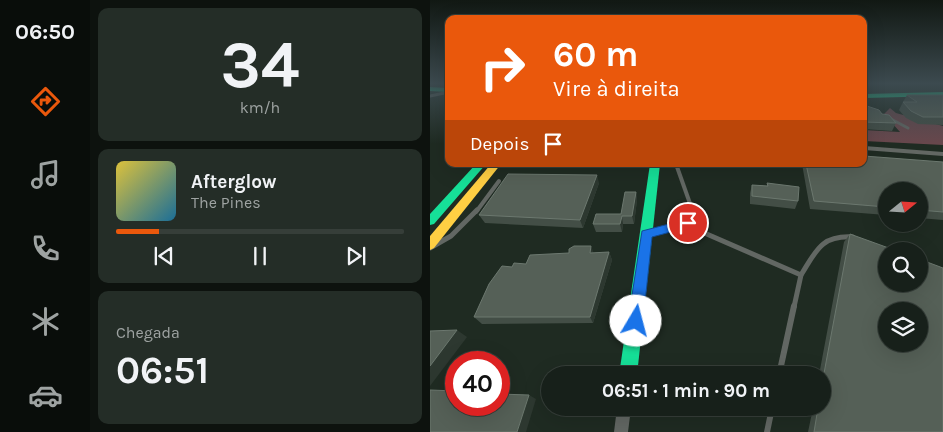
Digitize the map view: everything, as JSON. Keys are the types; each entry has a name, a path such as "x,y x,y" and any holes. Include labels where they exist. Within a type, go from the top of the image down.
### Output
{"main road":[{"path":"430,221 478,167"},
{"path":"430,246 494,167"},
{"path":"629,366 655,167"}],"street":[{"path":"621,432 623,416"}],"lane":[{"path":"884,116 908,128"},
{"path":"867,148 943,154"},
{"path":"646,234 686,225 694,218 694,213 677,167"},
{"path":"430,246 439,244 464,226 499,181"},
{"path":"686,225 801,275"},
{"path":"781,366 801,275 826,239 838,235 861,240"},
{"path":"766,432 770,416"}],"shaded area":[{"path":"890,108 896,113 943,126 943,145 867,141 867,130 900,132 884,114"}],"building":[{"path":"905,104 943,104 943,117 923,117 911,111"},
{"path":"867,106 879,110 882,114 889,115 896,123 867,122"},
{"path":"867,156 943,162 943,212 928,211 928,182 878,182 878,206 814,201 807,167 867,167"},
{"path":"508,174 597,175 580,220 479,215"},
{"path":"767,183 799,187 798,201 752,196 752,185 768,186"},
{"path":"625,192 636,192 632,216 622,216 620,224 593,224 596,214 621,214"},
{"path":"850,234 878,244 878,292 928,292 928,262 943,268 943,432 814,432 817,416 831,416 831,366 825,366"},
{"path":"574,246 591,246 590,253 609,252 590,317 474,317 489,284 502,266 512,267 514,263 526,264 530,255 569,253 569,249"},
{"path":"457,330 430,366 430,331"},
{"path":"430,390 445,391 445,416 510,416 510,394 529,395 517,432 430,432"}],"traffic: fast":[{"path":"430,221 478,167"},
{"path":"629,366 655,167"}],"traffic: slow":[{"path":"430,245 494,167"}],"route":[{"path":"636,321 646,234 688,223"}]}
